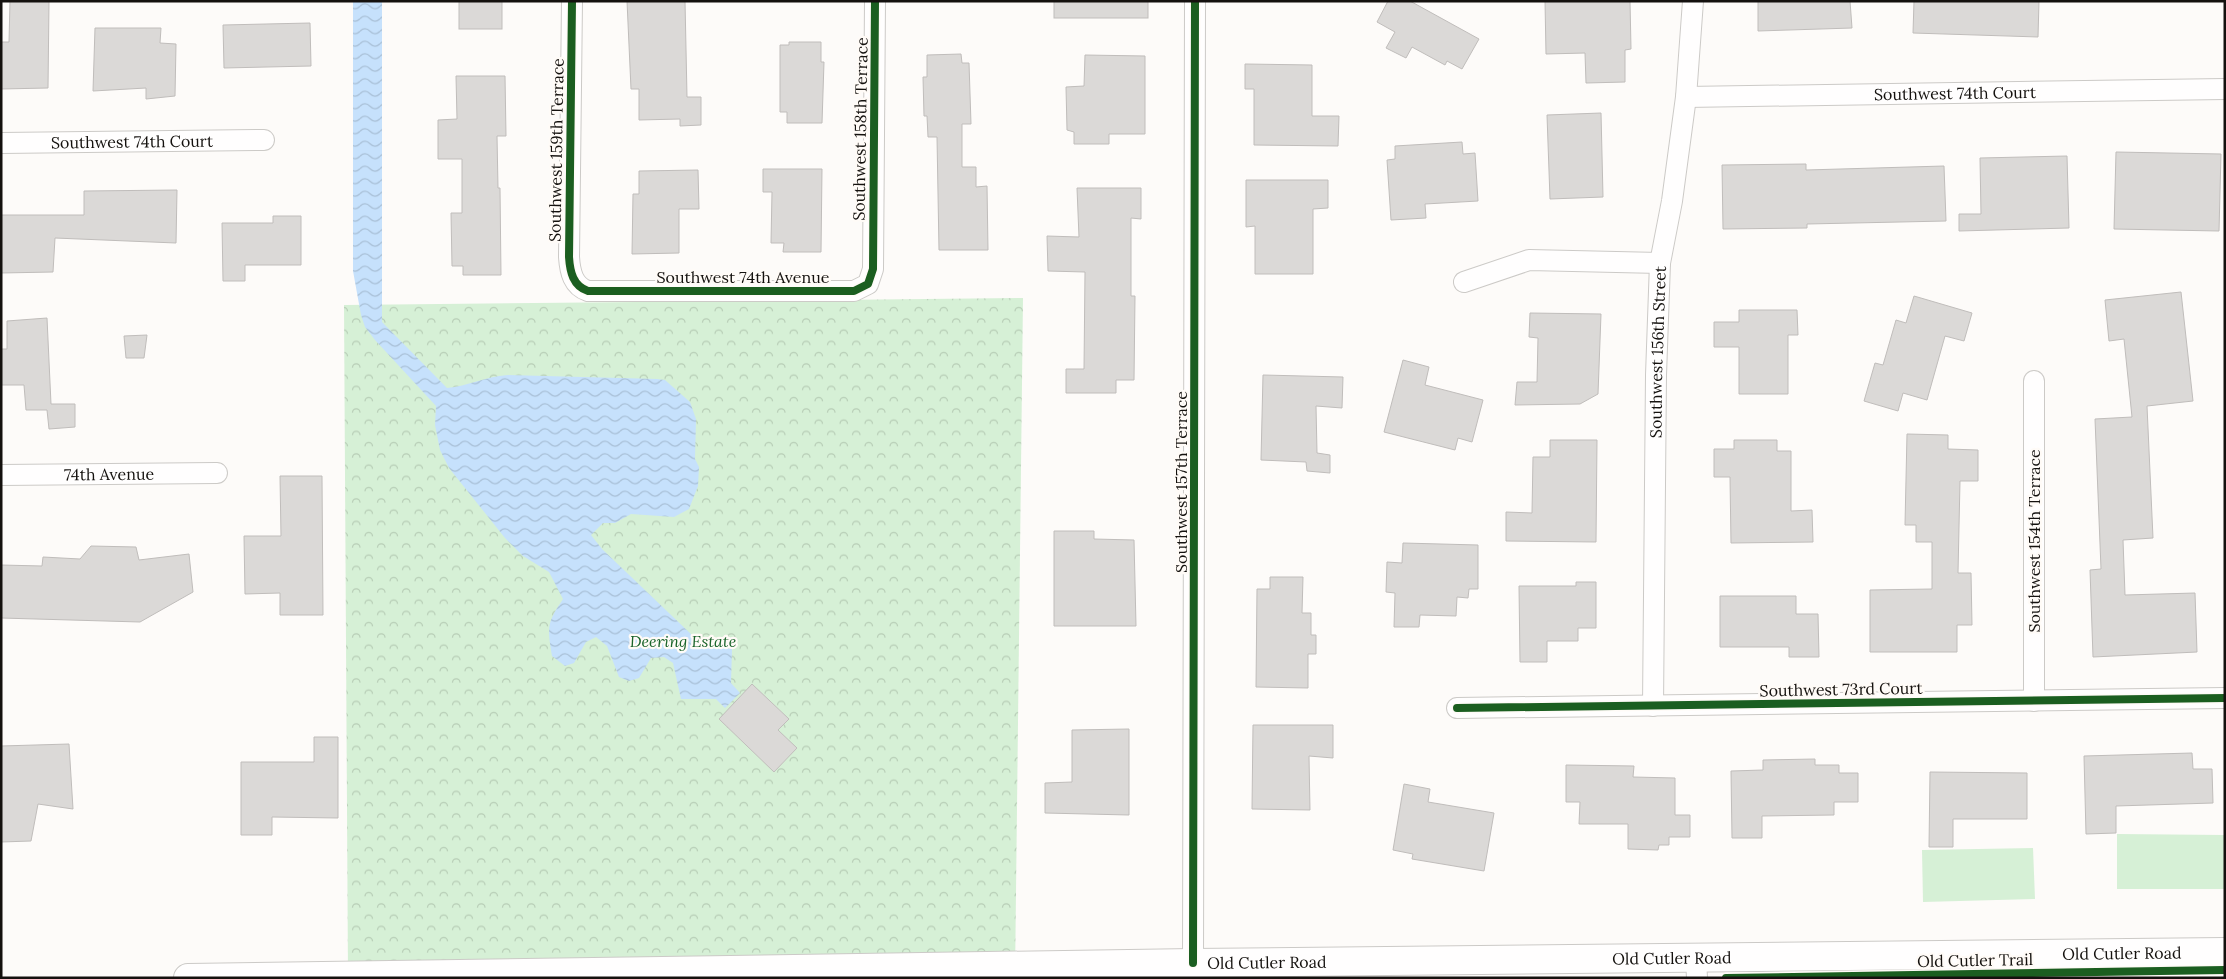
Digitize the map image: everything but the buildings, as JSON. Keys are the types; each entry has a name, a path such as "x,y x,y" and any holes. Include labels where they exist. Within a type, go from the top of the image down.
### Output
{"main road":[{"name":"Old Cutler Road","path":"188,978 1194,963 1697,968 2225,952"}],"street":[{"name":"Southwest 159th Terrace","path":"572,1 568,257 570,271 575,282 588,291"},
{"name":"Southwest 158th Terrace","path":"873,258 875,1"},
{"name":"Southwest 157th Terrace","path":"1194,963 1195,1"},
{"name":"Southwest 156th Street","path":"1653,706 1656,374 1660,263 1672,200 1686,97 1693,1"},
{"name":"Southwest 74th Court","path":"1686,97 2225,89"},
{"name":"Southwest 74th Court","path":"1,143 264,140"},
{"name":"Southwest 74th Avenue","path":"588,291 854,291 864,287 871,280 873,258"},
{"path":"1464,282 1529,260 1660,263"},
{"name":"Southwest 154th Terrace","path":"2034,381 2034,701"},
{"name":"74th Avenue","path":"1,475 216,473"},
{"name":"Southwest 73rd Court","path":"1457,708 2225,698"}],"green space":[{"name":"Deering Estate","path":"1023,298 1015,978 348,978 344,305"},
{"path":"2117,834 2225,835 2225,889 2117,889"},
{"path":"2033,848 2035,899 1923,902 1922,850"}],"water":[{"path":"353,1 382,1 382,322 447,388 508,375 657,379 665,380 690,402 696,419 695,459 699,467 698,486 689,509 674,517 631,514 615,523 603,523 591,535 602,549 693,636 708,645 732,649 731,683 740,693 725,708 716,699 681,699 673,663 664,657 651,658 639,678 629,681 619,677 607,646 596,637 586,642 574,663 565,666 552,656 549,638 550,625 563,599 549,572 523,556 505,538 449,468 440,450 435,425 436,406 365,327 353,271"}],"cycle path":[{"path":"572,1 569,257 573,278 579,286 588,291 854,291 868,284 873,269 875,1"},
{"path":"1193,963 1195,1"},
{"path":"1457,708 2225,698"},
{"name":"Old Cutler Trail","path":"1726,978 2225,970"}]}
